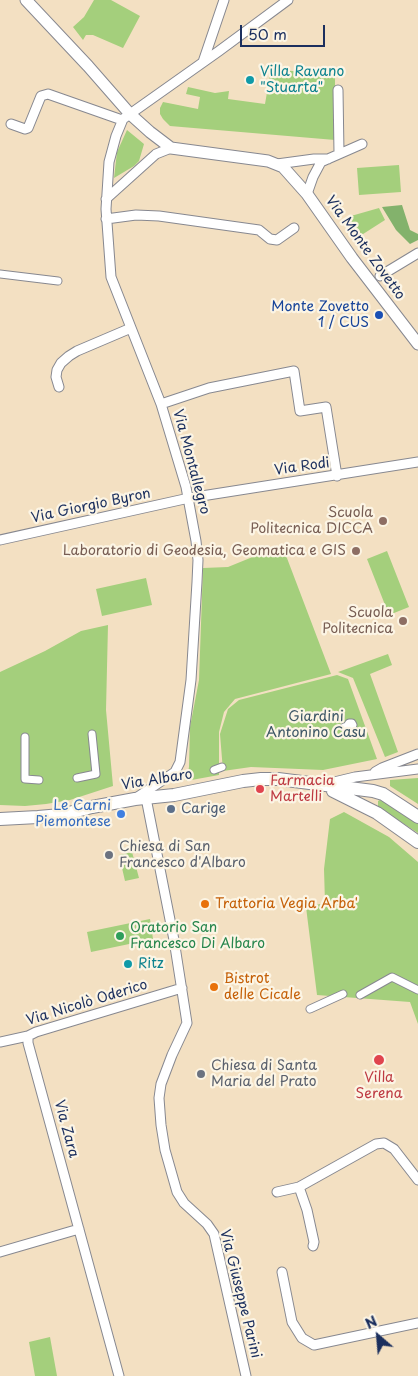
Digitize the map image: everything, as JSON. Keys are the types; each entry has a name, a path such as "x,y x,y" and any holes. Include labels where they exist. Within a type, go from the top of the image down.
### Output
{"main road":[{"name":"Via Albaro","path":"0,819 61,814 141,798 174,795 261,779 278,779 319,785"},
{"path":"319,785 373,791 383,794 418,817"},
{"path":"319,785 377,813 418,842"}],"street":[{"name":"Via Monte Zovetto","path":"26,0 117,99 126,117 172,148 268,161 283,167 307,194 352,258 418,344"},
{"path":"203,62 224,0"},
{"path":"11,124 25,129 28,128 41,96 48,94 126,117 288,0"},
{"path":"338,90 339,153"},
{"name":"Via Montallegro","path":"126,117 116,136 109,162 106,219 111,277 160,404 189,498 196,541 197,582 191,680 180,762 175,772 141,798"},
{"name":"Via Monte Zovetto","path":"307,194 321,162 362,144"},
{"path":"106,199 156,154 172,148"},
{"name":"Via Monte Zovetto","path":"276,164 328,159"},
{"path":"106,219 136,215 159,216 259,230 270,239 277,240 294,228"},
{"name":"Via Monte Zovetto","path":"380,276 418,253"},
{"path":"0,274 58,281"},
{"path":"59,387 56,377 57,370 68,356 131,328"},
{"path":"160,404 209,388 294,371 300,411 326,407 338,476"},
{"name":"Via Rodi","path":"189,498 418,462"},
{"name":"Via Giorgio Byron","path":"0,540 189,498"},
{"path":"77,778 96,774 92,734"},
{"path":"25,737 25,779 39,780"},
{"path":"372,774 382,768 418,754"},
{"path":"214,770 222,767"},
{"path":"319,785 355,776 418,769"},
{"name":"Via Giuseppe Parini","path":"141,798 174,940 187,1023 161,1084 159,1098 165,1150 177,1192 184,1203 207,1224 214,1234 246,1376"},
{"path":"360,995 392,978 418,990"},
{"name":"Via Nicolò Oderico","path":"0,1042 28,1036 182,988"},
{"path":"310,1009 343,994"},
{"name":"Via Zara","path":"28,1036 28,1044 119,1376"},
{"path":"277,1192 299,1188 376,1144 384,1143 394,1149 418,1180"},
{"path":"299,1188 307,1210 314,1242 313,1246"},
{"path":"0,1252 79,1229"},
{"path":"282,1272 292,1322 302,1338 314,1345 418,1323"}],"green space":[{"path":"94,0 111,0 140,16 123,48 93,35 86,35 83,40 73,27 84,17"},
{"path":"271,69 335,75 335,140 170,126 160,114 163,102 198,109 200,97 186,94 188,87 215,93 229,91 228,99 265,104"},
{"path":"127,130 144,144 139,161 114,178 117,152"},
{"path":"399,165 401,192 359,195 357,168"},
{"path":"402,205 410,230 418,234 418,240 410,244 396,230 382,207"},
{"path":"379,208 385,220 360,236 354,231 350,223 351,216"},
{"path":"282,545 331,674 235,699 224,712 219,732 219,775 186,781 189,767 190,727 199,680 203,568 228,567"},
{"path":"387,551 409,607 389,615 367,559"},
{"path":"146,578 152,605 102,616 96,589"},
{"path":"108,625 106,710 113,786 70,800 25,806 0,805 0,672 45,651 81,631"},
{"path":"388,654 392,665 370,674 398,752 385,757 353,678 338,672"},
{"name":"Giardini Antonino Casu","path":"337,675 348,679 377,759 323,770 251,767 223,771 220,734 228,709 239,700"},
{"path":"418,778 418,804 390,786 390,780"},
{"path":"380,800 393,806 418,824 418,833 378,807 378,801"},
{"path":"344,812 389,837 418,862 418,1024 410,1002 317,995 306,907 325,903 324,869 330,819"},
{"path":"132,852 139,878 125,881 119,855"},
{"name":"Oratorio San Francesco Di Albaro","path":"150,919 153,939 91,952 87,932"},
{"path":"50,1337 57,1376 35,1376 29,1342"}],"place":[{"name":"Villa Ravano \"Stuarta\"","path":"250,80"},
{"name":"Monte Zovetto 1 / CUS","path":"379,315"},
{"name":"Scuola Politecnica DICCA","path":"383,521"},
{"name":"Laboratorio di Geodesia, Geomatica e GIS","path":"356,551"},
{"name":"Scuola Politecnica","path":"403,621"},
{"name":"Farmacia Martelli","path":"260,789"},
{"name":"Carige","path":"171,809"},
{"name":"Le Carni Piemontese","path":"121,814"},
{"name":"Chiesa di San Francesco d'Albaro","path":"109,855"},
{"name":"Trattoria Vegia Arba'","path":"205,904"},
{"name":"Oratorio San Francesco Di Albaro","path":"120,936"},
{"name":"Ritz","path":"128,964"},
{"name":"Bistrot delle Cicale","path":"214,987"},
{"name":"Villa Serena","path":"379,1060"},
{"name":"Chiesa di Santa Maria del Prato","path":"201,1074"}]}
